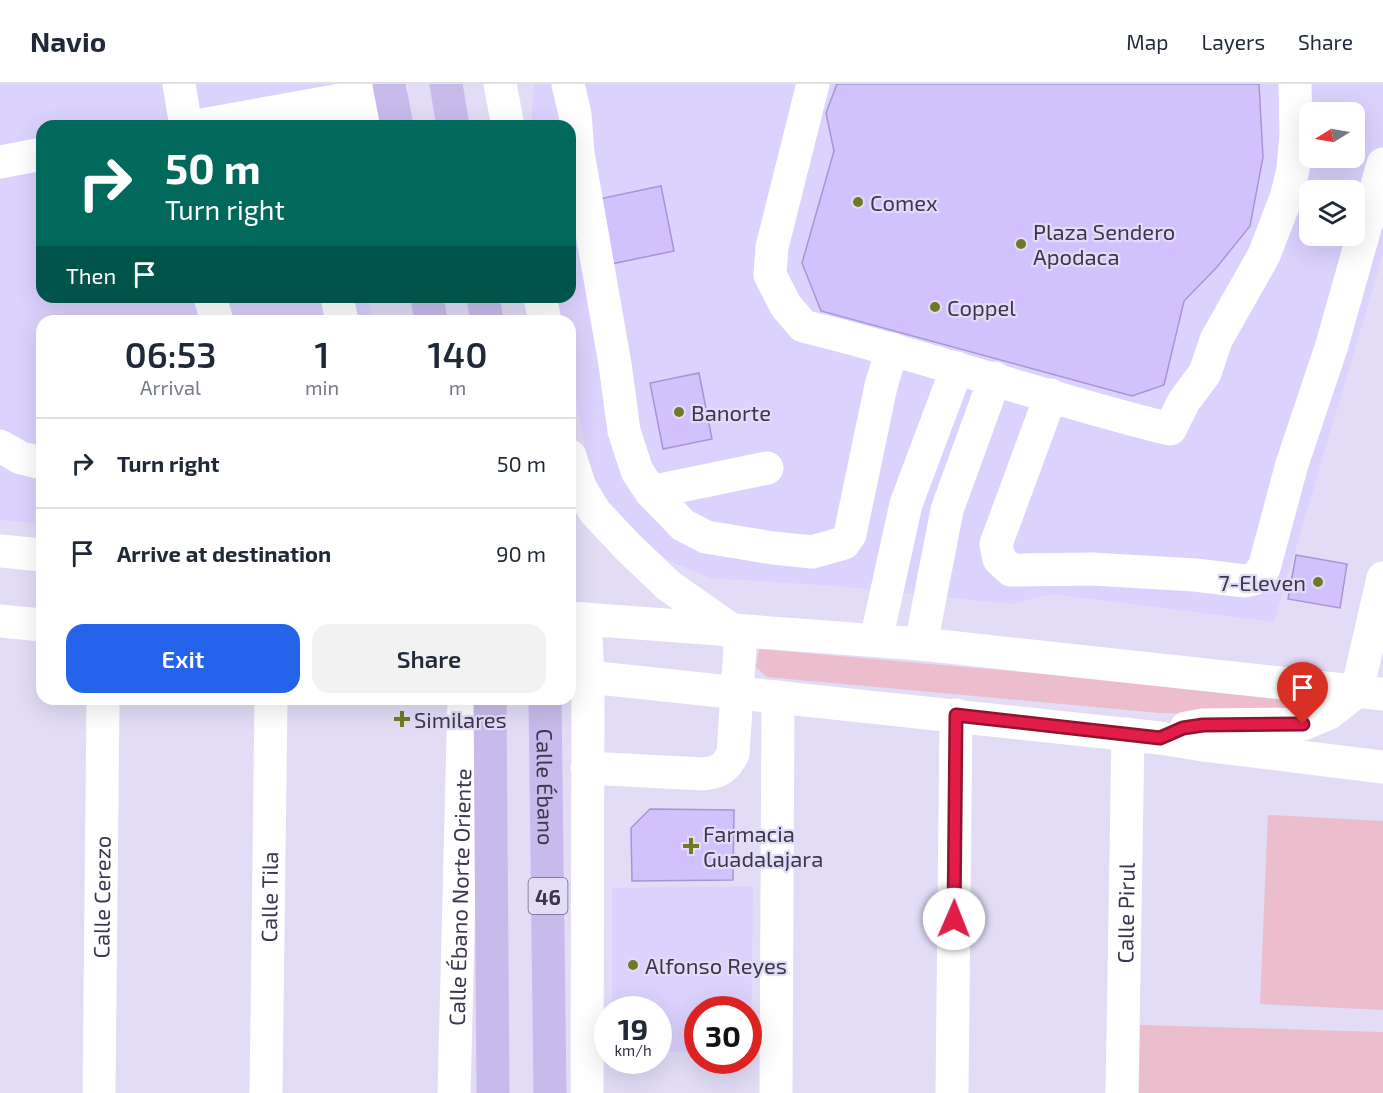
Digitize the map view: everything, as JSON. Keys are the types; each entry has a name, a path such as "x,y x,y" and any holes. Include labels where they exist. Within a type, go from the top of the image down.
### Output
{"main road":[{"path":"446,84 452,120"},
{"path":"490,705 493,1093"},
{"name":"Calle Ébano","path":"545,705 550,1093"}],"street":[{"path":"179,84 185,120"},
{"path":"500,84 507,120"},
{"path":"568,84 575,120"},
{"path":"813,84 772,247 770,275 786,306 804,326 995,378 1113,415 1170,429 1184,401 1205,373 1216,340 1264,255 1286,198 1293,170 1296,133 1295,84"},
{"path":"250,120 393,104"},
{"path":"347,120 393,104"},
{"path":"576,127 578,153 615,364 624,431 637,471 651,492 683,525 706,537 772,548 812,552 844,543 850,534 881,386 892,350"},
{"path":"0,162 36,155"},
{"path":"1051,395 996,544 999,558 1011,570 1092,569 1195,575 1245,581 1254,579 1264,568 1293,464 1332,345 1383,164"},
{"path":"0,182 36,176"},
{"path":"876,640 906,504 957,368"},
{"path":"921,644 947,510 995,378"},
{"path":"0,446 21,458 36,462"},
{"path":"651,492 767,468"},
{"path":"576,475 580,487 595,512 619,538 669,586 736,630"},
{"path":"0,551 36,554"},
{"path":"1383,578 1370,693 1370,706 1383,716"},
{"path":"587,1093 587,768 579,676 578,618 921,644 1370,693"},
{"path":"0,621 36,624"},
{"path":"587,768 704,774 716,773 727,766 733,754 737,693 736,630"},
{"path":"579,676 1128,734 1383,767"},
{"path":"1160,738 1183,728 1203,725 1303,724 1370,693"},
{"path":"776,1093 778,697"},
{"name":"Calle Cerezo","path":"99,1093 103,705"},
{"name":"Calle Tila","path":"266,1093 271,705"},
{"name":"Calle Ébano Norte Oriente","path":"454,1093 464,705"},
{"path":"952,1093 956,715"},
{"name":"Calle Pirul","path":"1122,1093 1128,734"}],"shaded area":[{"path":"0,84 331,84 337,120 36,120 36,303 369,303 371,315 36,315 36,523 0,520"},
{"path":"534,84 1383,84 1383,254 1274,622 1051,594 1012,604 836,586 710,578 643,550 606,509 588,465 576,400 576,315 560,315 558,303 576,303 576,120 531,120"},
{"path":"759,649 1319,698 1314,718 1160,713 767,677 756,667"},
{"path":"1268,815 1383,821 1383,1010 1260,1004"},
{"path":"753,886 752,996 684,996 684,1053 672,1052 672,996 612,996 612,888"},
{"path":"1140,1025 1383,1032 1383,1093 1139,1093"}],"building":[{"name":"Plaza Sendero Apodaca","path":"837,84 1259,84 1263,157 1250,226 1217,267 1184,301 1164,385 1132,396 821,311 802,263 834,151 826,113"},
{"path":"661,186 674,251 611,264 599,199"},
{"path":"699,373 712,439 663,449 650,383"},
{"name":"7-Eleven","path":"1296,555 1347,564 1340,608 1288,599"},
{"path":"650,809 734,810 733,880 632,881 631,828"}],"place":[{"name":"Comex","path":"858,202"},
{"name":"Plaza Sendero Apodaca","path":"1021,244"},
{"name":"Coppel","path":"935,307"},
{"name":"Banorte","path":"679,412"},
{"name":"7-Eleven","path":"1318,582"},
{"name":"Similares","path":"402,719"},
{"name":"Farmacia Guadalajara","path":"691,846"},
{"name":"Alfonso Reyes","path":"633,965"}],"route":[{"path":"954,919 956,715 1160,738 1183,728 1203,725 1303,724"}]}
